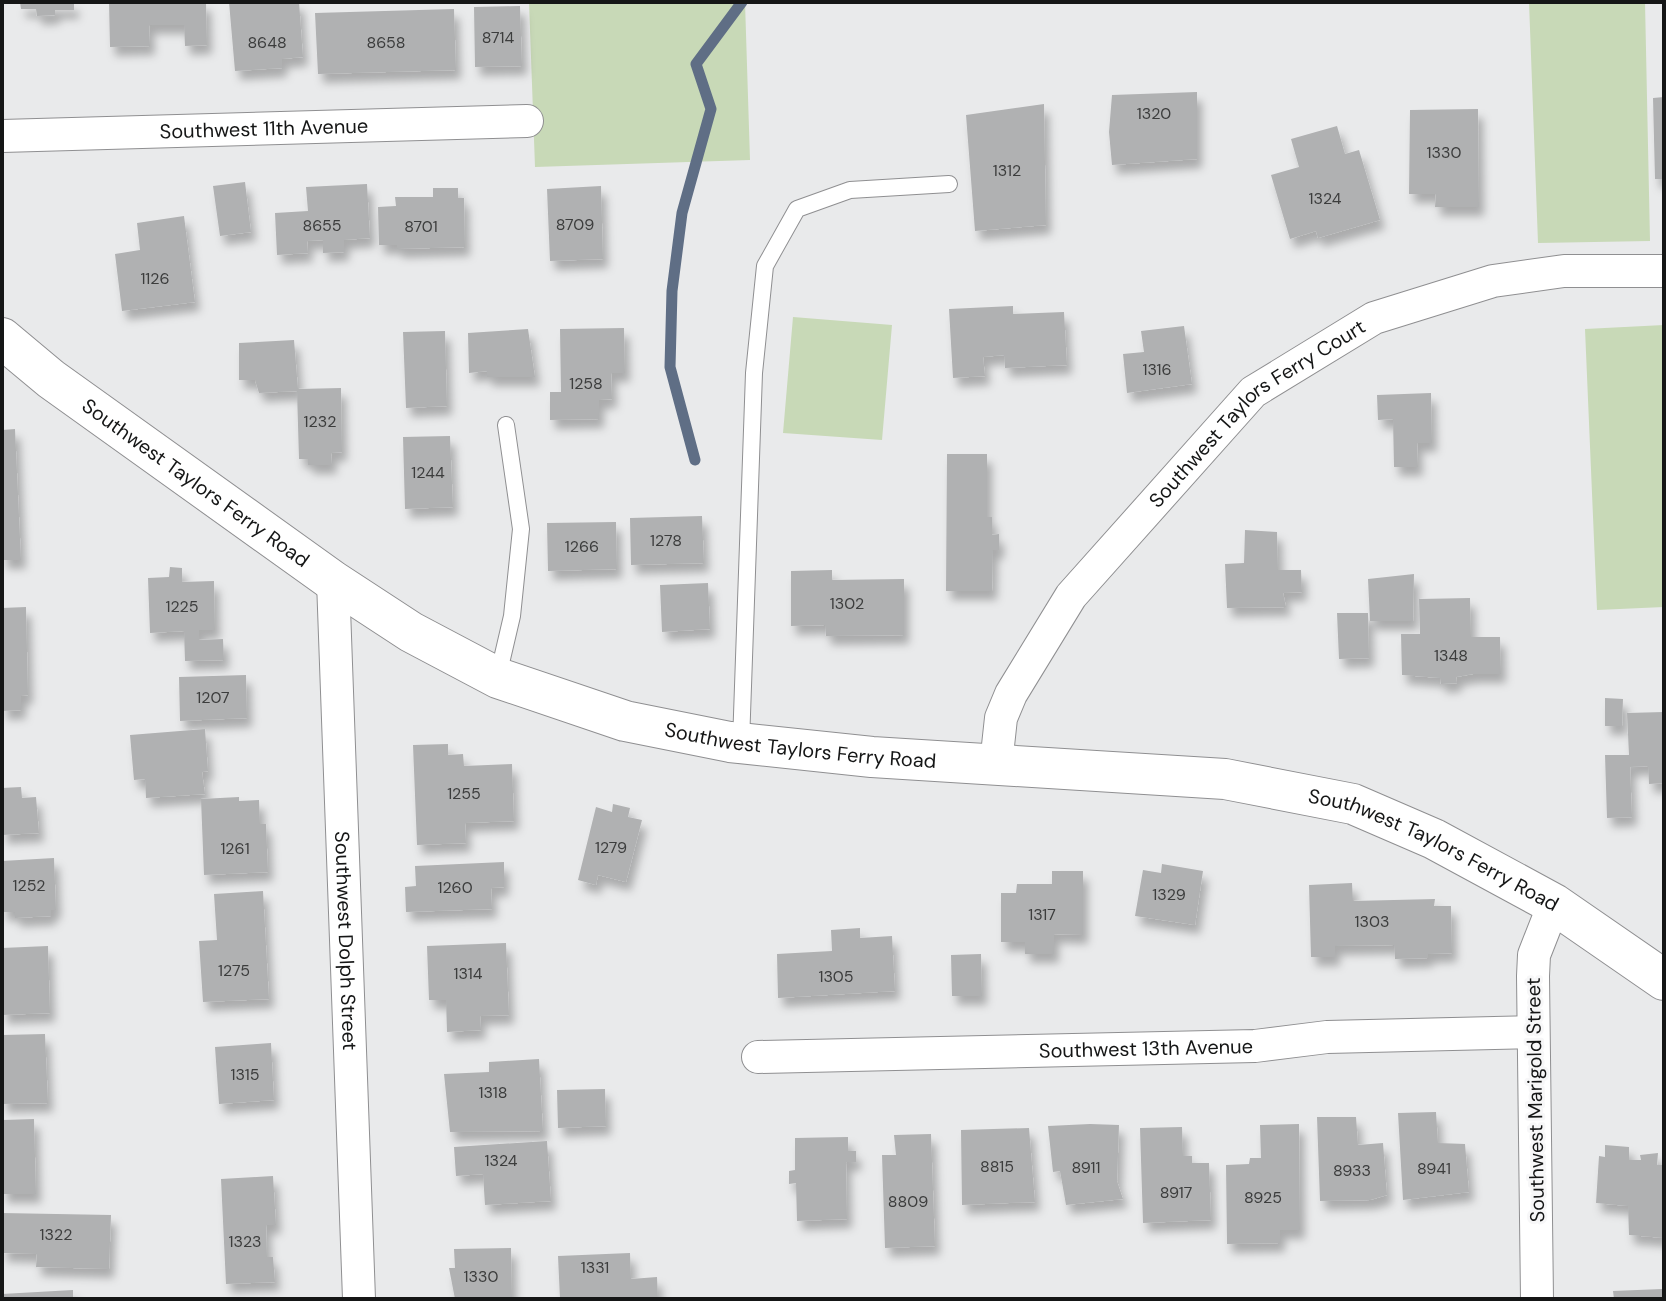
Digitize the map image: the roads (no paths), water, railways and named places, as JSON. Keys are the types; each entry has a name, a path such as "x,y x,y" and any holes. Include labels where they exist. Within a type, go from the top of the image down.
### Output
{"street":[{"name":"Southwest 11th Avenue","path":"2,136 527,121"},
{"name":"Southwest Taylors Ferry Court","path":"996,764 1001,718 1011,694 1071,596 1253,392 1374,318 1493,281 1564,271 1664,271"},
{"name":"Southwest Taylors Ferry Road","path":"2,338 51,379 333,581 411,632 498,678 625,721 741,743 872,757 1225,779 1353,804 1434,839 1554,904 1664,980"},
{"name":"Southwest Dolph Street","path":"333,581 359,1299"},
{"name":"Southwest Marigold Street","path":"1537,1299 1534,955 1554,904"},
{"name":"Southwest 13th Avenue","path":"758,1057 1255,1046 1327,1037 1533,1032"}],"lane":[{"path":"741,743 754,373 765,266 797,209 850,190 949,184"},
{"path":"498,678 512,616 521,529 506,425"}],"waterway":[{"path":"695,460 670,367 672,291 682,213 711,109 696,64 742,2"}]}
